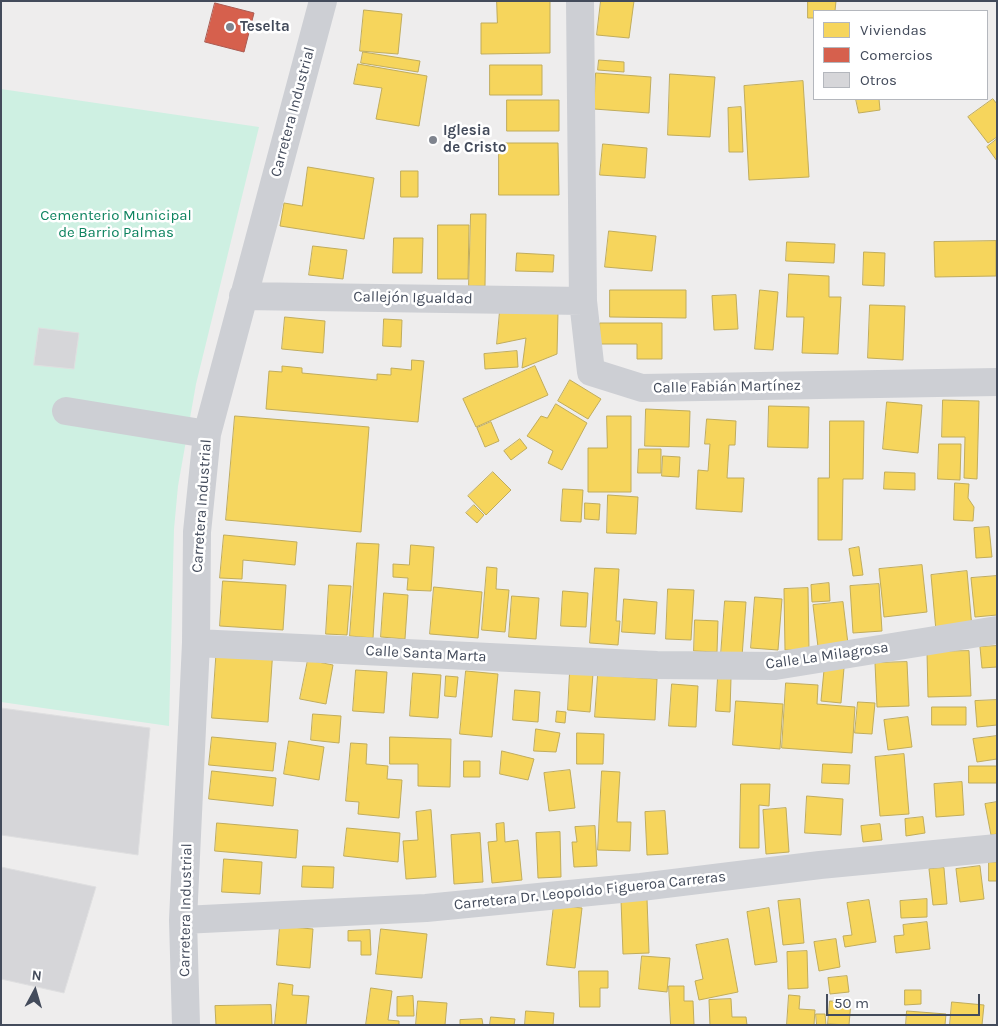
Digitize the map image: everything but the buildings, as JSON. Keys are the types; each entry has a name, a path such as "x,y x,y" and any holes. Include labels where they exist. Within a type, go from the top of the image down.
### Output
{"street":[{"name":"Carretera Industrial","path":"186,1025 183,920 196,643 197,532 207,434 323,1"},
{"name":"Calle Fabián Martínez","path":"580,1 583,301 591,372 642,388 997,382"},
{"name":"Callejón Igualdad","path":"243,296 583,301"},
{"path":"66,411 207,434"},
{"name":"Calle La Milagrosa","path":"657,665 776,666 997,630"},
{"name":"Calle Santa Marta","path":"196,643 657,665"},
{"name":"Carretera Dr. Leopoldo Figueroa Carreras","path":"183,920 426,908 820,865 997,848"}],"green space":[{"name":"Cementerio Municipal de Barrio Palmas","path":"1,89 259,127 196,384 178,486 174,529 169,726 1,702"}],"place":[{"name":"Teselta","path":"230,27"},
{"name":"Iglesia de Cristo","path":"433,140"}]}
